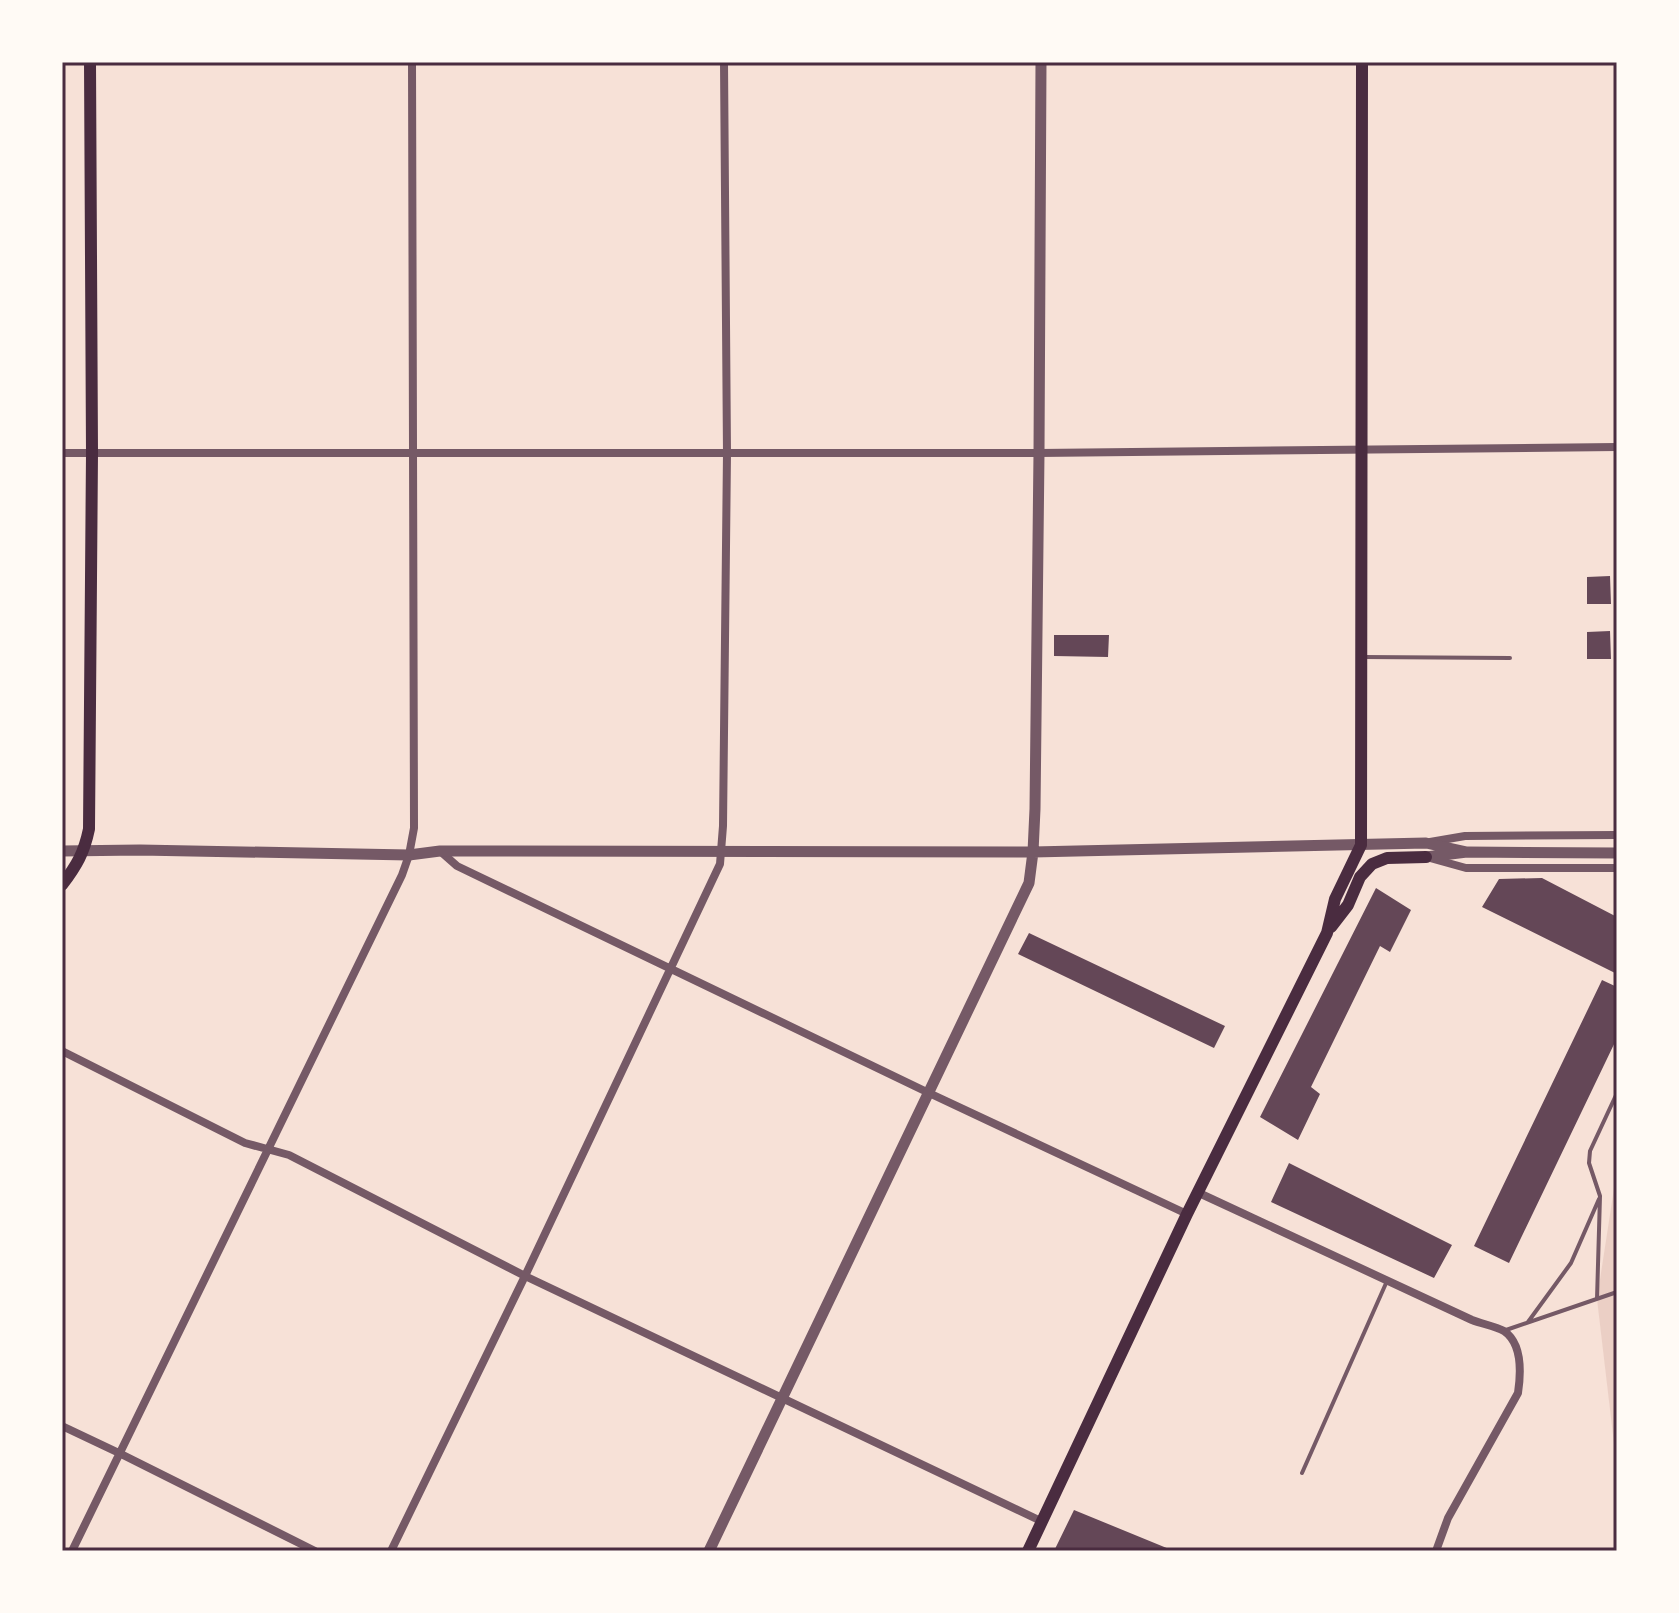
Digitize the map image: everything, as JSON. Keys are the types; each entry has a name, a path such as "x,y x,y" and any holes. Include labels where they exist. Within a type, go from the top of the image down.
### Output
{"main road":[{"path":"62,885 84,851 89,829 92,453 90,62"},
{"path":"1327,933 1335,899 1361,845 1362,62"},
{"path":"1028,1551 1187,1214 1327,933 1348,905 1360,877 1372,864 1387,858 1426,857"}],"street":[{"path":"72,1551 402,875 409,855 414,828 412,62"},
{"path":"391,1551 720,864 727,453 724,62"},
{"path":"709,1551 1029,883 1033,852 1039,453 1041,62"},
{"path":"62,453 1039,453 1617,447"},
{"path":"62,851 409,855 440,851 1033,852 1426,843 1465,836 1617,835"},
{"path":"1426,843 1467,852"},
{"path":"440,851 457,866 1187,1214"},
{"path":"1426,857 1467,852 1617,853"},
{"path":"1426,857 1466,868 1617,868"},
{"path":"62,1051 245,1143 289,1155 525,1276 1043,1522"},
{"path":"1199,1193 1472,1320 1503,1331 1511,1339 1516,1347 1520,1378 1518,1393 1448,1518 1436,1551"},
{"path":"62,1426 315,1551"}],"lane":[{"path":"1360,657 1510,658"},
{"path":"1597,1299 1600,1196 1589,1163 1590,1151 1617,1093"},
{"path":"1528,1322 1571,1263 1600,1196"},
{"path":"1302,1473 1387,1281"},
{"path":"1503,1331 1617,1292"}],"shaded area":[{"path":"1617,1169 1617,1469 1597,1299"}],"building":[{"path":"1610,576 1611,604 1587,604 1587,577"},
{"path":"1610,631 1611,659 1587,659 1587,632"},
{"path":"1054,635 1109,635 1108,657 1054,656"},
{"path":"1542,878 1617,917 1617,974 1482,907 1499,879"},
{"path":"1376,888 1411,910 1390,952 1380,946 1311,1087 1320,1094 1298,1140 1260,1117"},
{"path":"1029,933 1225,1026 1214,1048 1018,954"},
{"path":"1602,980 1617,987 1617,1038 1509,1263 1474,1246"},
{"path":"1289,1163 1452,1245 1434,1278 1271,1202"},
{"path":"1074,1510 1174,1551 1054,1551"}]}
